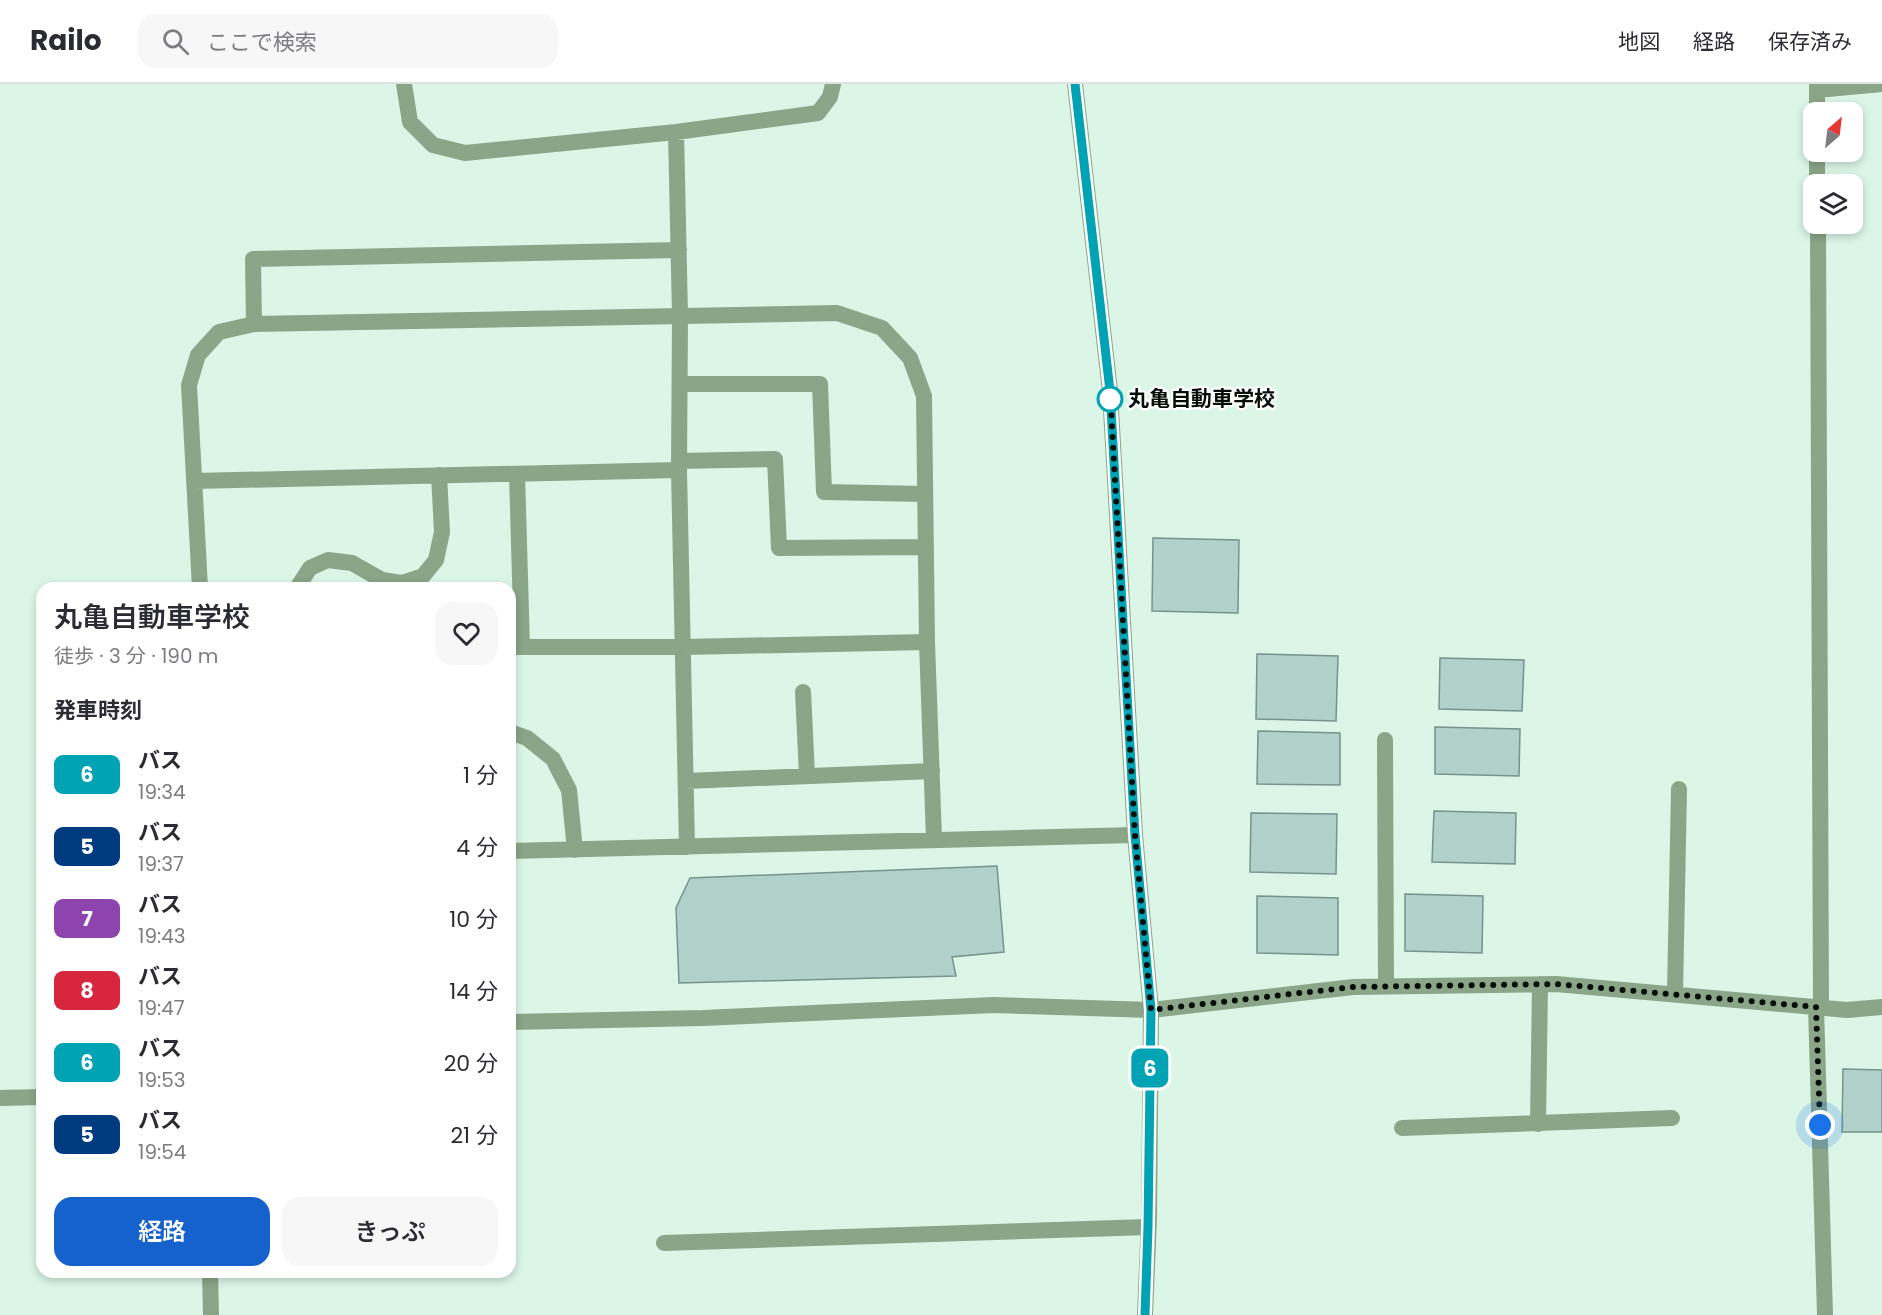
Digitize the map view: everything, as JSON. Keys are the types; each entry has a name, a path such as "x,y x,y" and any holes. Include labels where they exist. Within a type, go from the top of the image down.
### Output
{"street":[{"path":"404,84 410,122 433,145 465,153 676,132 818,113 830,97 833,84"},
{"path":"1075,84 1110,391 1135,835 1151,1010 1145,1315"},
{"path":"1817,87 1882,84"},
{"path":"676,132 680,316 679,465 687,847"},
{"path":"1818,234 1819,1007 1825,1315"},
{"path":"254,324 253,259 679,250"},
{"path":"200,582 189,385 198,354 219,332 254,324 837,313 882,328 910,358 924,396 927,642 934,839"},
{"path":"680,384 820,384 824,492 925,494"},
{"path":"194,481 517,474 775,459 779,548 926,546"},
{"path":"517,474 516,647 683,647 927,642"},
{"path":"407,582 423,576 436,560 442,532 439,475"},
{"path":"301,582 310,568 328,560 352,563 382,579 394,582"},
{"path":"803,692 807,775"},
{"path":"516,734 527,738 553,759 569,790 575,850"},
{"path":"1384,740 1386,986"},
{"path":"686,781 932,771"},
{"path":"1675,994 1679,789"},
{"path":"516,852 1135,835"},
{"path":"516,1022 703,1018 994,1005 1151,1010 1353,987 1540,984 1847,1010 1882,1007"},
{"path":"1538,1124 1540,984"},
{"path":"0,1098 36,1097"},
{"path":"1402,1128 1672,1118"},
{"path":"664,1243 1148,1227"},
{"path":"210,1278 211,1315"}],"building":[{"path":"1153,538 1239,540 1238,613 1152,611"},
{"path":"1257,654 1338,656 1336,721 1256,719"},
{"path":"1440,658 1524,660 1522,711 1439,709"},
{"path":"1435,727 1520,729 1519,776 1435,774"},
{"path":"1258,731 1340,733 1340,785 1257,784"},
{"path":"1434,811 1516,813 1515,864 1432,862"},
{"path":"1251,813 1337,814 1336,874 1250,872"},
{"path":"997,866 1004,952 952,957 956,976 679,983 676,908 690,878"},
{"path":"1405,894 1483,896 1482,953 1405,951"},
{"path":"1257,896 1338,898 1338,955 1257,953"},
{"path":"1843,1069 1882,1070 1882,1132 1842,1132"}],"bus line":[{"name":"6","path":"1075,84 1110,391 1135,835 1151,1010 1145,1315"}],"place":[{"name":"丸亀自動車学校","path":"1110,399"}],"route":[{"path":"1110,399 1110,391 1135,835 1151,1010 1353,987 1556,984 1816,1007 1820,1125"}]}
